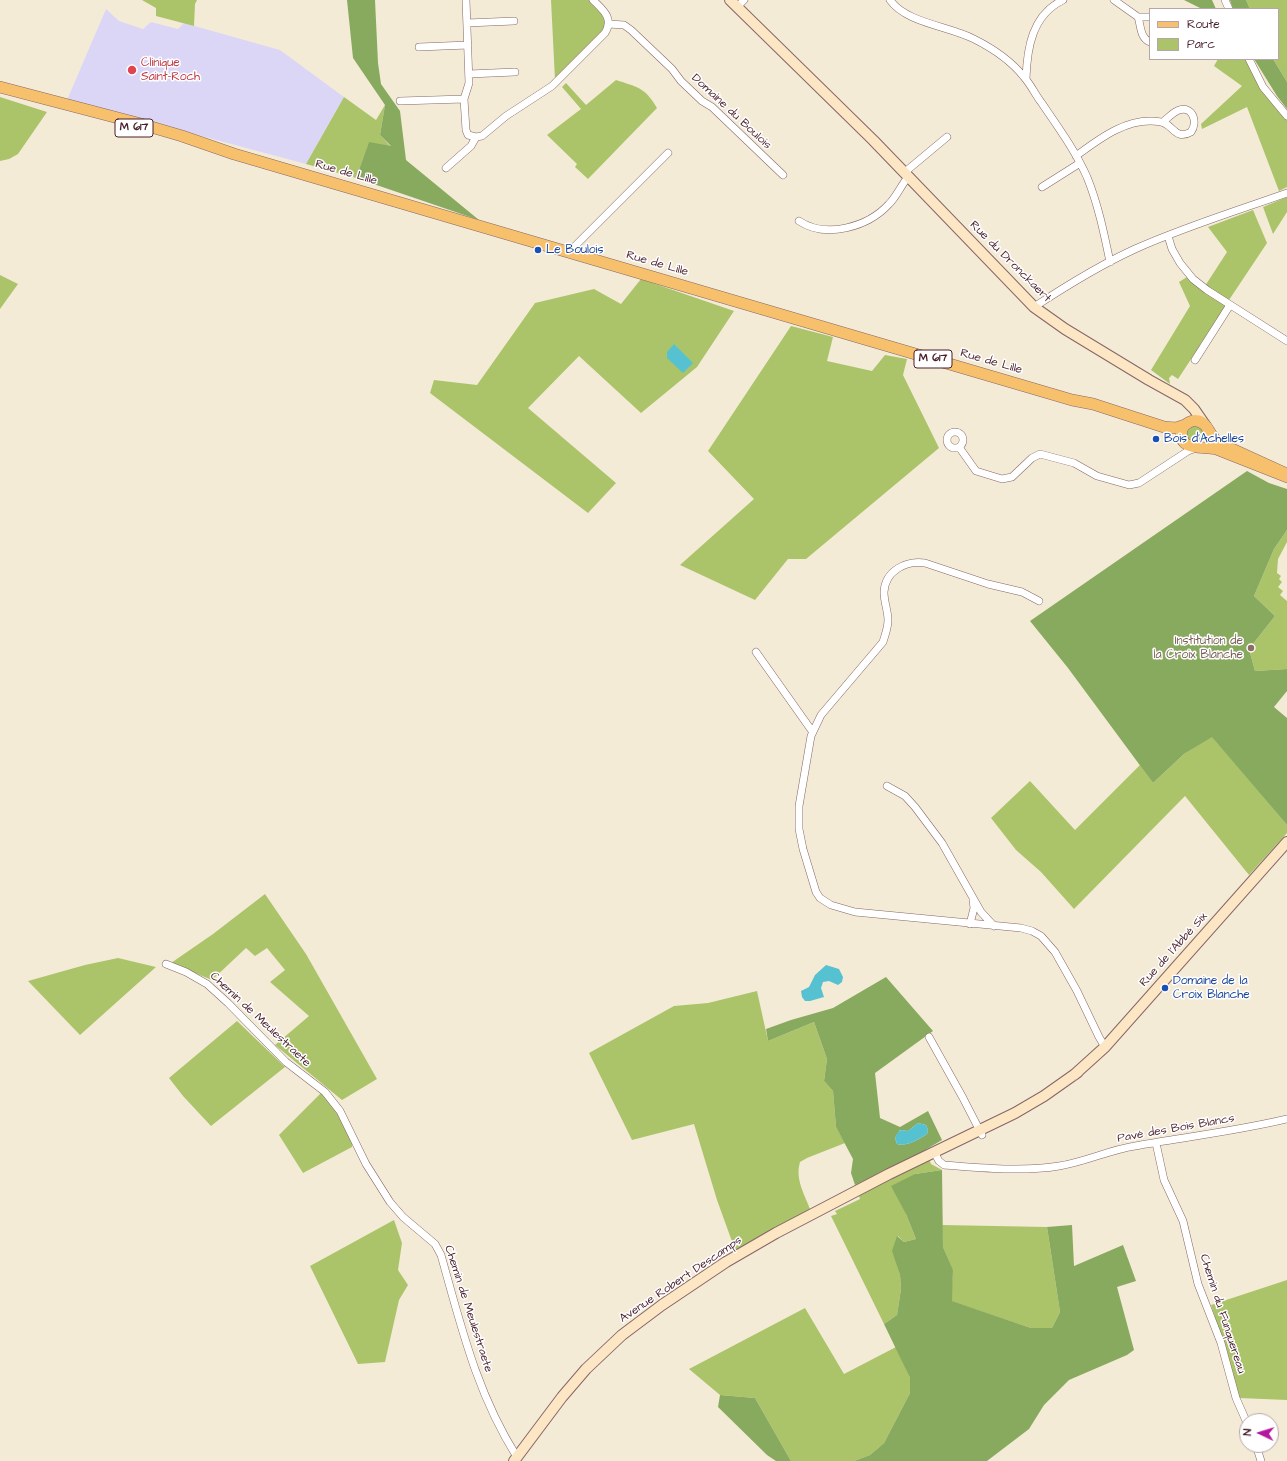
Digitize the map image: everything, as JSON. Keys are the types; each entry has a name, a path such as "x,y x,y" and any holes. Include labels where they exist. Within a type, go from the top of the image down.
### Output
{"main road":[{"name":"Rue du Dronckaert","path":"730,0 741,4 1034,306 1065,329 1148,380 1185,400 1194,409 1206,427"},
{"name":"Rue de Lille","path":"0,87 35,96 63,107 164,138 234,154 1072,400 1173,436 1184,442"},
{"name":"Rue du Dronckaert","path":"1148,380 1184,406 1188,414 1186,424"},
{"name":"Rue de Lille","path":"1072,400 1093,404 1164,427 1176,428 1186,424"},
{"path":"1287,474 1222,444 1214,438 1206,427 1196,421 1186,424 1182,434 1184,442 1190,447 1216,450 1287,478"},
{"path":"1197,447 1203,445 1207,440 1206,427"},
{"name":"Rue de l'Abbé Six","path":"1001,1122 1044,1096 1078,1072 1105,1047 1287,842"},
{"name":"Avenue Robert Descamps","path":"516,1459 579,1377 603,1352 631,1328 662,1305 726,1262 782,1230 837,1201 1001,1122"}],"street":[{"path":"466,0 469,74 469,85 464,98 466,132 471,136 476,137 485,134 506,116 556,82 605,33 608,24 606,12 593,0"},
{"path":"890,0 898,10 907,15 961,33 978,41 1009,63 1026,78 1063,134 1087,178 1097,206 1110,262"},
{"path":"1026,78 1028,50 1036,26 1047,12 1063,0"},
{"path":"1114,0 1138,17 1149,17"},
{"path":"1138,17 1143,35 1149,42"},
{"path":"467,23 514,21"},
{"name":"Domaine du Boulois","path":"608,24 624,25 629,28 672,69 681,81 702,101 712,107 783,175"},
{"path":"419,47 468,45"},
{"path":"1250,60 1263,87 1287,116"},
{"path":"469,74 515,72"},
{"path":"400,101 464,98"},
{"path":"1042,187 1078,159 1105,135 1121,128 1144,122 1163,122"},
{"path":"446,168 471,146 476,137"},
{"path":"799,221 808,226 825,229 844,228 860,224 886,207 907,174 947,137"},
{"path":"569,252 668,153"},
{"path":"1034,306 1135,249 1287,193"},
{"path":"1168,236 1174,254 1190,276 1202,287 1287,341"},
{"path":"1195,360 1230,305"},
{"path":"1158,471 1175,455 1184,442"},
{"path":"959,447 976,471 1005,479 1014,476 1032,458 1040,454 1074,463 1094,475 1129,485 1139,483 1188,451 1197,447"},
{"path":"1039,601 1022,592 988,584 925,563 911,563 902,566 894,572 886,584 885,595 888,618 883,642 825,710 812,731 800,806 799,827 803,850 815,890 819,896 833,906 860,912 1027,930 1041,936 1061,962 1105,1047"},
{"path":"756,652 812,731"},
{"path":"886,786 905,796 915,806 942,843 981,912 994,926"},
{"path":"970,924 974,908 973,897"},
{"name":"Chemin de Meulestraete","path":"166,964 193,975 212,988 286,1062 325,1092 340,1111 366,1164 390,1202 403,1217 438,1247 465,1341 476,1373 498,1425 516,1459"},
{"path":"929,1037 980,1132"},
{"name":"Pavé des Bois Blancs","path":"936,1154 941,1164 944,1165 986,1168 1043,1168 1066,1165 1135,1146 1231,1131 1287,1119"},
{"name":"Chemin du Funquereau","path":"1156,1143 1164,1180 1183,1221 1198,1284 1221,1344 1236,1398 1243,1413"}],"shaded area":[{"path":"106,9 119,21 143,29 151,22 178,29 184,23 280,50 344,97 306,164 67,100"}],"green space":[{"path":"142,0 197,0 195,4 194,26 156,16 156,8"},
{"path":"347,0 375,0 378,63 381,84 400,111 406,160 479,220 356,178 369,142 391,146 380,135 385,105 353,58"},
{"path":"551,0 589,0 604,14 606,22 603,30 555,80"},
{"path":"1184,0 1212,0 1216,8 1200,8"},
{"path":"1230,0 1246,0 1250,8 1233,8"},
{"path":"1246,0 1287,0 1287,82 1274,60 1279,60 1279,8 1250,8"},
{"path":"1217,60 1248,60 1265,92 1287,120 1287,187 1279,191 1247,107 1202,129 1201,124 1242,86 1214,66"},
{"path":"1255,60 1274,60 1287,82 1287,109"},
{"path":"616,80 640,89 653,101 657,108 588,179 575,167 577,164 547,135 581,109 562,87 566,83 586,105"},
{"path":"0,97 47,112 18,154 9,159 0,161"},
{"path":"344,97 376,120 385,105 380,135 391,147 369,143 356,178 306,164"},
{"path":"1287,197 1287,212 1273,234 1263,207"},
{"path":"1253,210 1267,243 1229,300 1205,286 1227,252 1208,227"},
{"path":"0,275 18,284 0,309"},
{"path":"1187,277 1226,306 1178,379 1172,375 1169,378 1170,384 1151,370 1190,306 1179,282"},
{"path":"641,279 734,311 697,367 641,413 579,356 528,408 616,483 588,513 430,393 434,380 477,385 535,303 594,289 621,304"},
{"path":"791,326 833,337 827,361 872,371 885,355 907,359 903,375 939,448 806,559 788,559 755,600 680,565 754,499 708,451"},
{"path":"1195,425 1201,428 1204,434 1201,440 1195,443 1189,440 1186,434 1189,428"},
{"path":"1247,471 1269,483 1287,489 1287,530 1274,549 1254,596 1275,616 1249,649 1255,671 1287,669 1287,691 1274,707 1287,718 1287,825 1212,737 1184,754 1153,783 1068,668 1030,621"},
{"path":"1287,530 1287,542 1278,559 1277,573 1281,576 1279,579 1282,582 1278,587 1283,591 1280,595 1287,601 1287,669 1255,671 1249,649 1275,616 1254,596 1274,549"},
{"path":"1212,736 1287,825 1287,833 1249,875 1185,796 1074,909 1041,872 1016,850 991,818 1030,781 1075,830 1140,765 1153,783 1184,754"},
{"path":"265,894 306,954 377,1079 342,1100 275,1045 309,1016 270,982 285,970 267,948 255,956 246,948 212,980 171,963 213,934"},
{"path":"118,958 156,967 80,1035 28,981 85,965"},
{"path":"886,977 933,1031 875,1073 880,1118 900,1127 928,1111 942,1140 905,1162 855,1185 851,1173 853,1159 836,1127 833,1091 824,1081 827,1059 814,1022 768,1041 766,1029 833,1008","holes":["918,1123 926,1125 928,1130 927,1134 909,1143 901,1145 897,1144 895,1138 900,1130 908,1131"]},
{"path":"757,991 768,1041 814,1022 827,1059 824,1081 833,1091 836,1127 845,1143 800,1162 799,1180 810,1209 736,1250 717,1200 694,1124 632,1140 589,1053 674,1006 708,1003"},
{"path":"237,1021 285,1067 211,1126 183,1096 169,1078"},
{"path":"322,1092 335,1108 352,1142 352,1147 303,1173 279,1135"},
{"path":"925,1149 931,1164 942,1170 915,1174 906,1214 916,1239 904,1242 898,1236 893,1251 900,1275 901,1289 897,1315 884,1324 831,1216 837,1214 835,1211 860,1199 855,1185 905,1162"},
{"path":"942,1170 943,1247 953,1270 952,1301 1031,1328 1052,1328 1060,1312 1047,1227 1072,1225 1074,1266 1123,1245 1136,1281 1117,1287 1134,1350 1127,1355 1069,1380 1044,1405 1029,1429 987,1461 854,1461 870,1455 884,1443 910,1393 910,1378 884,1324 897,1315 901,1289 900,1275 892,1251 897,1236 904,1242 916,1239 906,1214 891,1186 915,1174"},
{"path":"394,1220 402,1243 398,1270 408,1285 399,1300 385,1362 358,1364 310,1266"},
{"path":"942,1225 1047,1227 1060,1312 1052,1328 1031,1328 951,1301 953,1271 943,1247"},
{"path":"1287,1280 1287,1400 1239,1398 1211,1305"},
{"path":"805,1308 844,1374 896,1347 910,1378 910,1393 884,1443 870,1455 854,1461 791,1461 755,1398 720,1395 689,1369"},
{"path":"720,1395 755,1398 791,1461 776,1461 767,1455 718,1407"}],"water":[{"path":"674,344 693,363 683,373 667,358 667,352"},
{"path":"826,965 839,969 843,977 842,982 838,985 829,981 823,982 821,988 824,997 805,1001 802,997 801,991 809,987 815,975"},
{"path":"918,1123 926,1125 928,1130 927,1134 909,1143 901,1145 897,1144 895,1138 898,1132 901,1130 908,1131"}],"place":[{"name":"Clinique Saint-Roch","path":"132,70"},
{"name":"Le Boulois","path":"538,250"},
{"name":"Bois d'Achelles","path":"1156,439"},
{"name":"Institution de la Croix Blanche","path":"1251,648"},
{"name":"Domaine de la Croix Blanche","path":"1165,988"}]}
